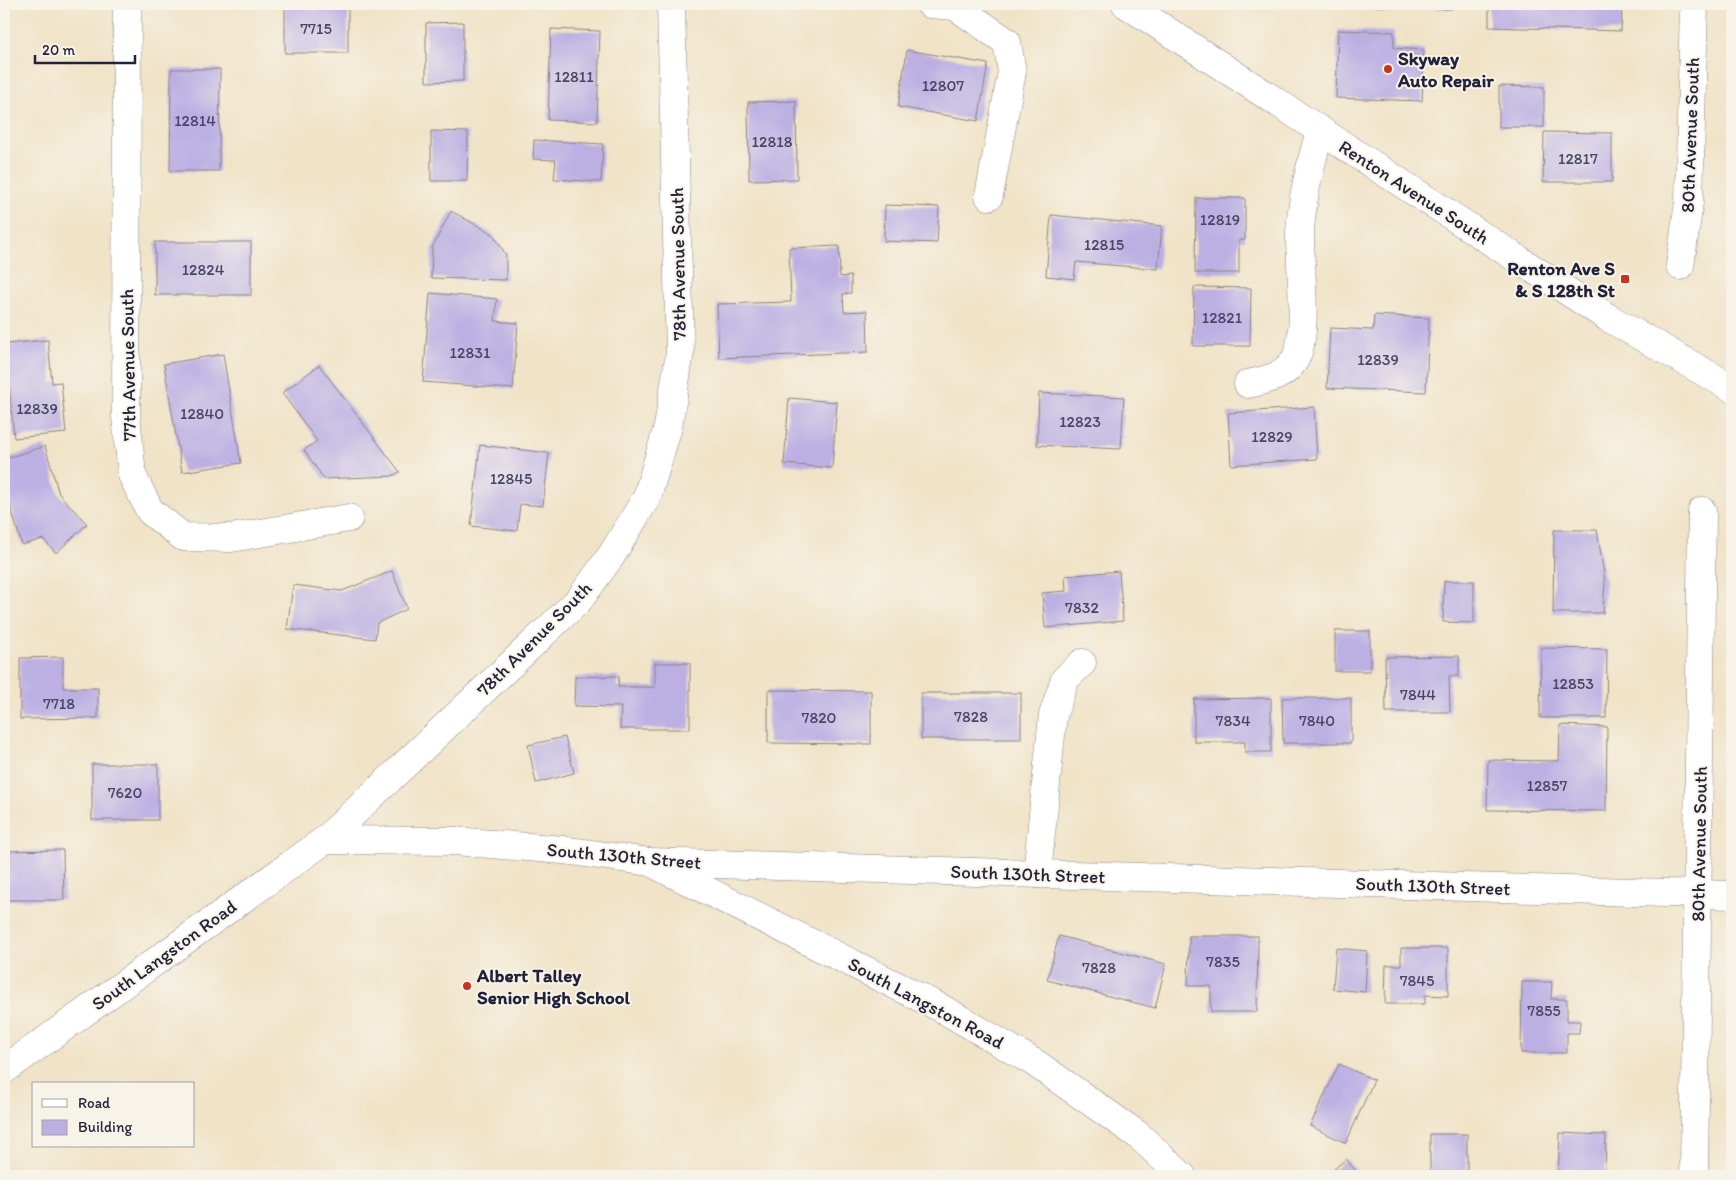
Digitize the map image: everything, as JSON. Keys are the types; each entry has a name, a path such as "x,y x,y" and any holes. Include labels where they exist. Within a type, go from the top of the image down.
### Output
{"street":[{"name":"77th Avenue South","path":"127,4 126,416 132,475 150,511 183,537 231,538 350,518"},
{"name":"78th Avenue South","path":"325,840 579,600 611,556 647,497 668,427 680,352 671,4"},
{"path":"948,4 1007,42 1012,72 989,196"},
{"name":"80th Avenue South","path":"1680,266 1689,202 1694,4"},
{"name":"Renton Avenue South","path":"1137,8 1607,317 1732,388"},
{"path":"1248,384 1283,374 1296,359 1302,338 1303,309 1300,231 1304,190 1320,130"},
{"name":"80th Avenue South","path":"1694,1176 1702,511"},
{"path":"1037,874 1053,716 1065,679 1082,663"},
{"name":"South 130th Street","path":"325,840 455,841 563,850 650,862 1732,896"},
{"name":"South Langston Road","path":"4,1070 325,840"},
{"name":"South Langston Road","path":"650,862 941,1008 1035,1063 1138,1135 1182,1176"}],"building":[{"path":"285,4 348,4 348,53 285,53"},
{"path":"1452,4 1452,9 1342,5"},
{"path":"1489,4 1622,4 1621,31 1489,27"},
{"path":"463,22 463,81 426,82 426,23"},
{"path":"551,29 600,31 597,122 548,120"},
{"path":"1338,30 1394,32 1394,48 1424,50 1422,101 1336,98"},
{"path":"907,50 988,64 978,121 898,107"},
{"path":"171,69 220,69 219,171 170,171"},
{"path":"1499,86 1544,87 1544,127 1499,127"},
{"path":"796,101 797,179 749,180 748,102"},
{"path":"431,131 468,132 467,181 431,181"},
{"path":"1544,132 1612,133 1612,182 1543,182"},
{"path":"534,140 603,144 601,182 554,179 556,160 533,159"},
{"path":"1196,198 1245,198 1245,240 1239,240 1239,273 1195,273"},
{"path":"885,205 939,207 937,243 884,241"},
{"path":"451,211 493,234 506,255 506,280 431,278 432,248"},
{"path":"1051,215 1162,226 1158,269 1076,262 1074,279 1046,276"},
{"path":"155,242 251,242 251,295 155,295"},
{"path":"839,246 840,277 851,276 851,293 843,294 844,312 867,311 868,352 719,358 717,304 791,302 789,248"},
{"path":"1194,287 1251,288 1250,346 1193,346"},
{"path":"430,293 497,299 495,321 518,323 513,389 423,382"},
{"path":"1374,315 1429,318 1426,392 1327,388 1330,328 1373,330"},
{"path":"48,340 52,383 61,382 66,433 14,438 5,344"},
{"path":"223,354 241,463 182,472 164,364"},
{"path":"319,365 400,472 392,476 324,479 304,450 317,441 282,393"},
{"path":"1039,393 1124,397 1121,449 1037,445"},
{"path":"789,398 837,402 832,468 784,464"},
{"path":"1314,407 1317,459 1231,465 1228,413"},
{"path":"480,445 549,453 543,506 520,504 517,531 471,526"},
{"path":"45,446 59,494 87,524 56,553 43,539 22,545 4,485 4,459"},
{"path":"1554,530 1597,530 1605,581 1603,613 1553,613"},
{"path":"392,571 407,609 377,623 375,639 287,629 293,585 342,591"},
{"path":"1119,571 1123,621 1045,628 1042,593 1066,591 1065,576"},
{"path":"1444,581 1474,581 1474,623 1443,622"},
{"path":"1335,631 1370,631 1370,671 1335,671"},
{"path":"1541,648 1607,649 1606,718 1540,718"},
{"path":"1459,656 1459,676 1449,676 1450,712 1386,712 1385,657"},
{"path":"63,657 63,688 98,688 98,718 20,719 20,658"},
{"path":"655,663 690,663 690,729 620,729 621,707 574,706 575,677 619,676 618,687 655,687"},
{"path":"768,690 871,691 871,744 768,743"},
{"path":"921,693 1021,693 1021,739 921,739"},
{"path":"1271,698 1271,752 1245,752 1245,742 1194,742 1194,699"},
{"path":"1282,698 1351,698 1351,743 1283,743"},
{"path":"1560,725 1607,727 1606,811 1487,810 1488,760 1559,761"},
{"path":"565,737 574,773 536,783 528,745"},
{"path":"92,764 158,764 158,820 92,820"},
{"path":"63,850 64,900 4,900 4,851"},
{"path":"1059,936 1166,964 1155,1008 1047,980"},
{"path":"1189,936 1258,936 1257,1012 1211,1012 1211,986 1188,986"},
{"path":"1336,948 1367,951 1365,992 1333,989"},
{"path":"1401,948 1448,948 1448,996 1425,995 1425,1004 1385,1004 1386,965 1401,965"},
{"path":"1522,982 1552,982 1551,999 1567,999 1567,1021 1580,1021 1579,1033 1567,1033 1567,1053 1521,1053"},
{"path":"1339,1064 1374,1080 1346,1143 1310,1126"},
{"path":"1560,1133 1606,1135 1605,1176 1558,1176"},
{"path":"1430,1134 1467,1134 1467,1176 1430,1176"},
{"path":"1346,1159 1360,1176 1326,1176"}],"place":[{"name":"Skyway Auto Repair","path":"1388,69"},
{"name":"Renton Ave S & S 128th St","path":"1625,279"},
{"name":"Albert Talley Senior High School","path":"467,986"}]}
